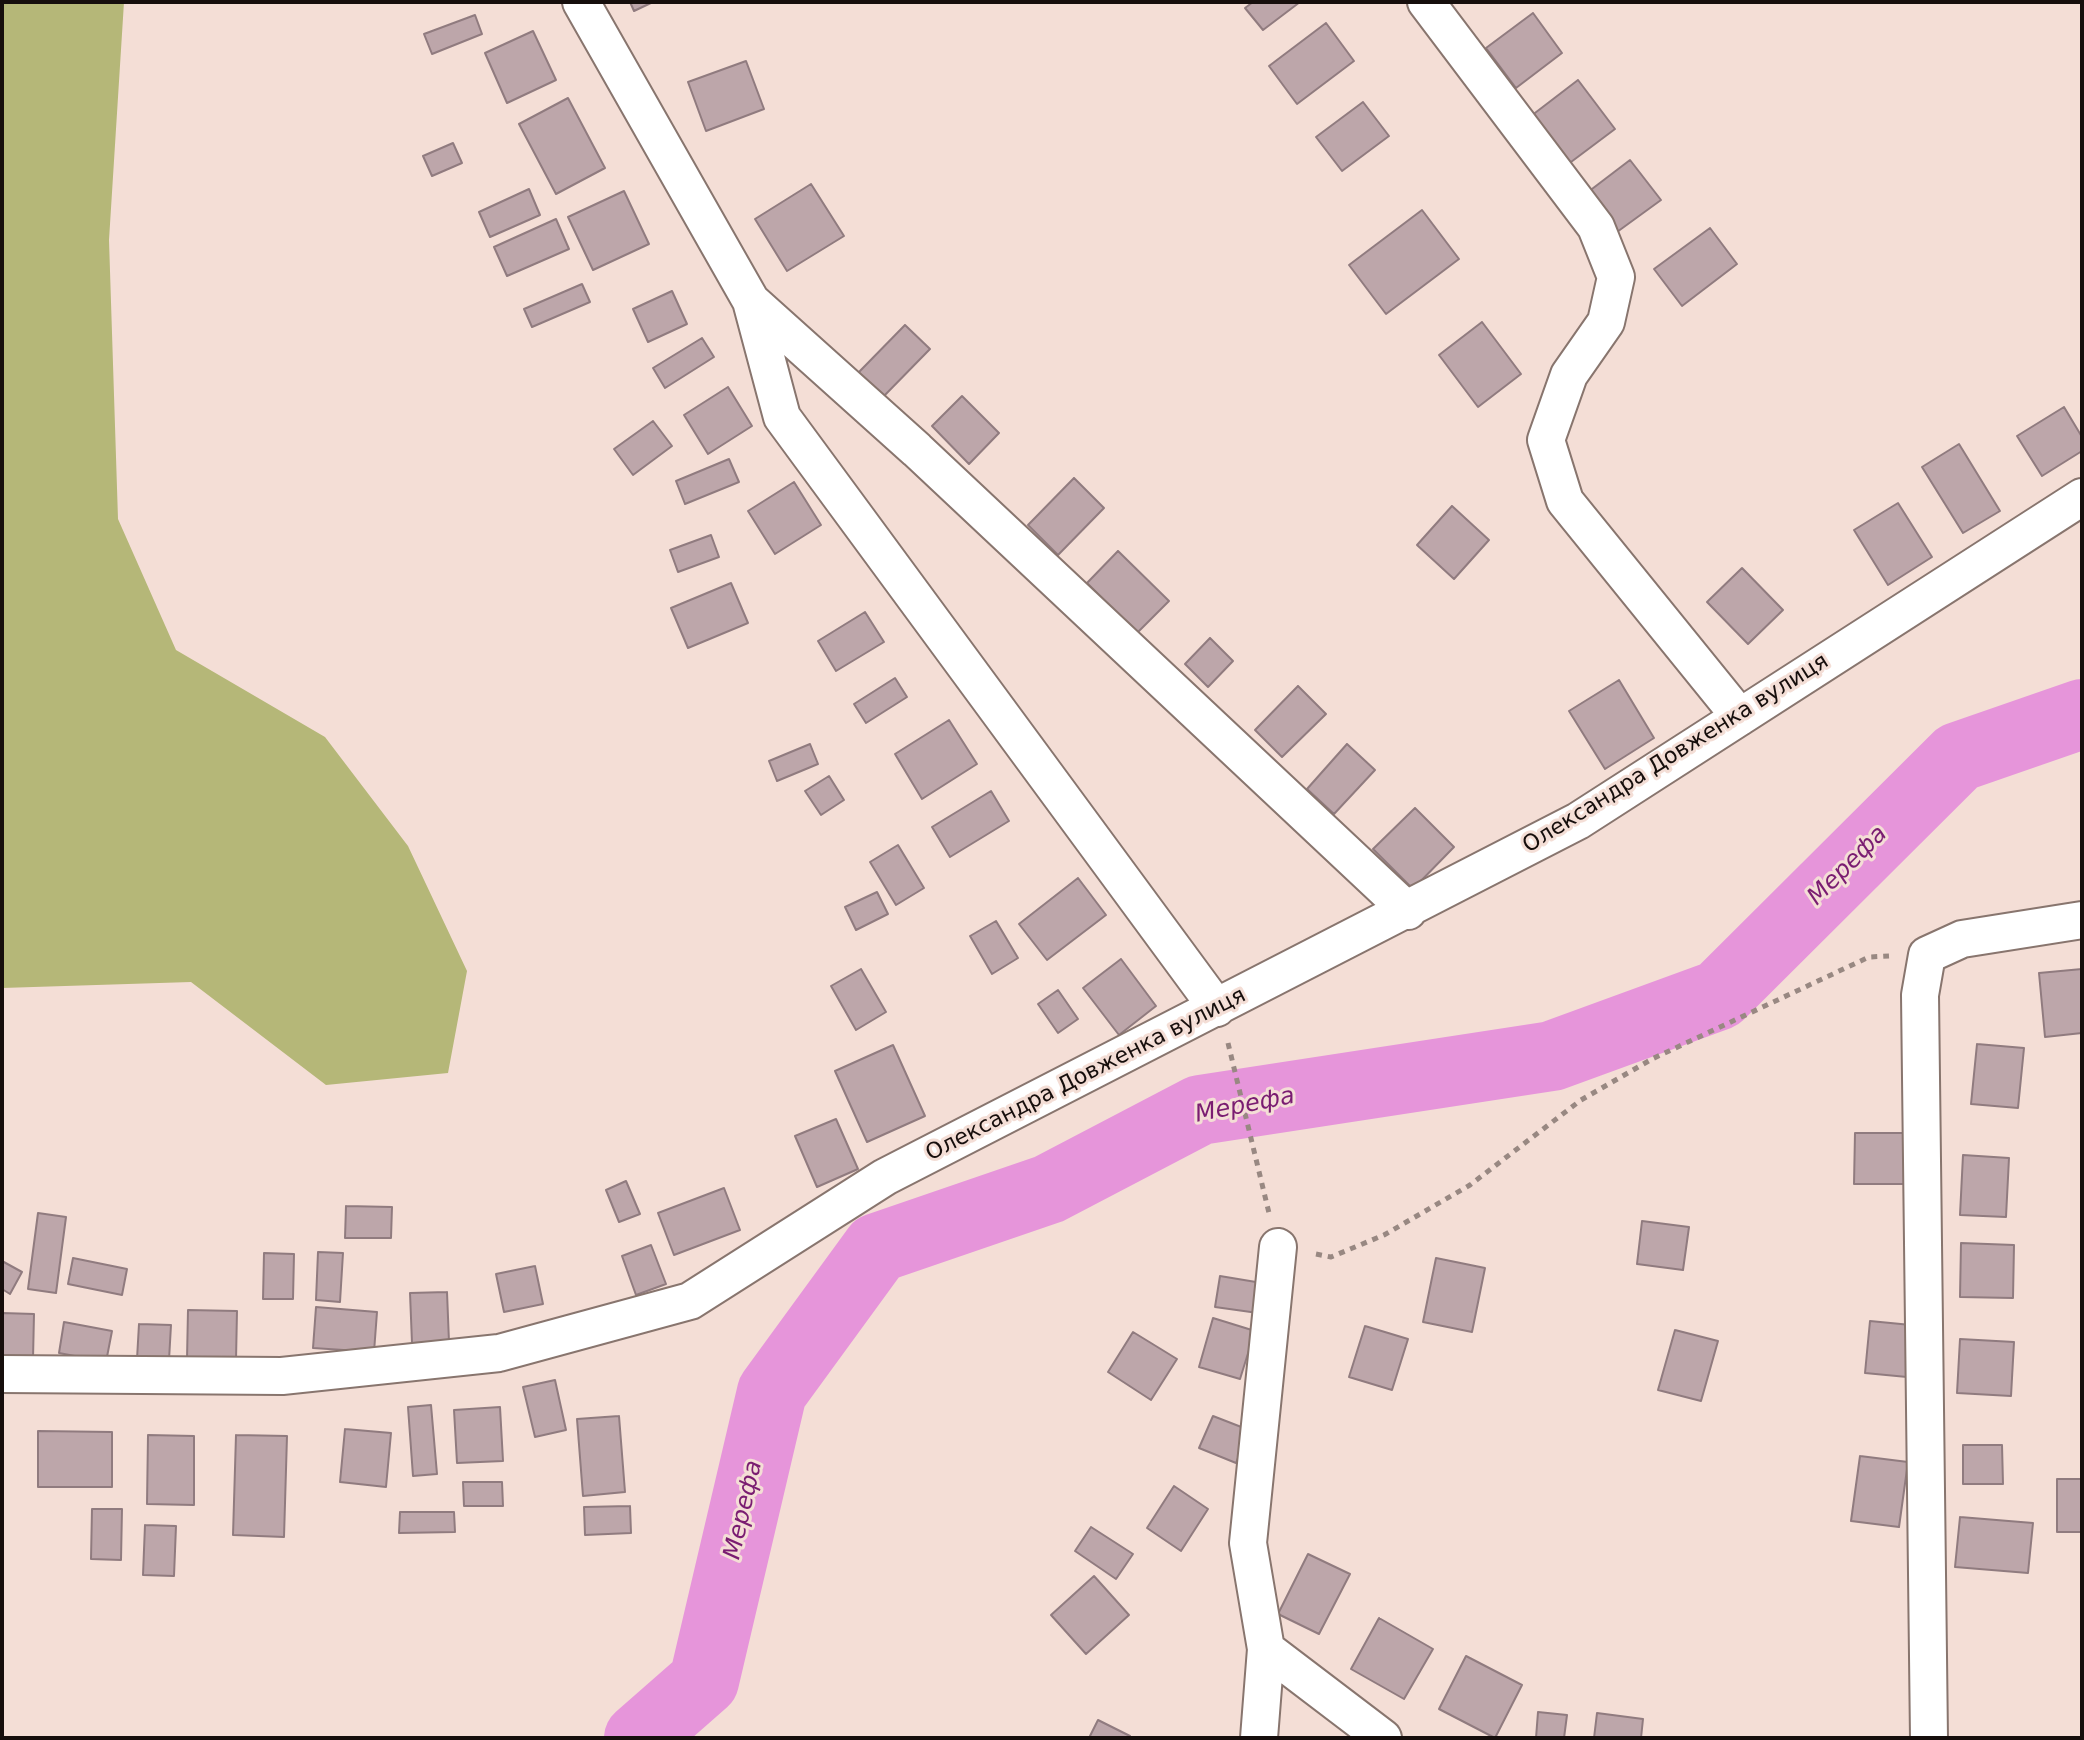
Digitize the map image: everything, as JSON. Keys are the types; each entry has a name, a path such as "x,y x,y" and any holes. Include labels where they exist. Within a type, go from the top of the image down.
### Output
{"street":[{"path":"581,2 751,301 782,417 1217,1008"},
{"path":"1426,2 1596,227 1616,277 1606,322 1569,375 1546,440 1565,501 1740,717"},
{"path":"751,301 917,450 1408,911"},
{"name":"Олександра Довженка вулиця","path":"2,1374 282,1376 499,1353 690,1301 885,1177 1578,821 2082,497"},
{"path":"1929,1738 1920,995 1927,955 1962,939 2082,920"},
{"path":"1259,1738 1266,1649 1248,1543 1278,1247"},
{"path":"1266,1649 1383,1738"}],"path":[{"path":"1278,1247 1331,1257 1384,1235 1470,1185 1581,1100 1652,1059 1869,957 1927,955"},
{"path":"1231,1050 1264,1195"}],"green space":[{"path":"2,2 124,2 109,240 118,519 176,650 325,737 408,846 467,971 448,1073 326,1085 191,982 2,988"}],"building":[{"path":"630,2 653,2 634,11"},
{"path":"1253,2 1300,2 1263,30 1245,8"},
{"path":"1533,13 1562,53 1516,88 1486,48"},
{"path":"475,15 482,34 432,54 424,34"},
{"path":"1326,23 1354,61 1297,104 1269,66"},
{"path":"533,31 556,80 507,103 485,53"},
{"path":"746,61 764,109 706,131 688,82"},
{"path":"1578,80 1615,129 1567,165 1531,116"},
{"path":"568,98 605,168 556,194 519,124"},
{"path":"1363,102 1389,136 1342,171 1316,137"},
{"path":"453,143 462,163 432,176 423,156"},
{"path":"1630,160 1661,200 1617,232 1588,192"},
{"path":"811,184 844,236 787,271 755,219"},
{"path":"529,189 540,215 490,237 479,212"},
{"path":"624,191 649,244 593,270 568,217"},
{"path":"1422,210 1459,259 1386,314 1349,265"},
{"path":"556,219 569,249 507,276 494,247"},
{"path":"1710,228 1737,264 1682,306 1654,269"},
{"path":"582,284 590,302 532,327 524,309"},
{"path":"672,291 687,324 648,342 633,309"},
{"path":"1482,322 1521,374 1478,407 1439,355"},
{"path":"905,325 930,349 883,397 858,373"},
{"path":"702,338 714,357 665,388 653,368"},
{"path":"728,387 752,426 708,454 684,415"},
{"path":"962,396 999,433 969,464 932,426"},
{"path":"2064,407 2082,437 2082,451 2042,476 2017,436"},
{"path":"653,421 672,446 633,475 614,449"},
{"path":"1959,444 2000,511 1963,533 1922,467"},
{"path":"729,459 739,482 685,504 676,481"},
{"path":"1074,478 1104,508 1058,555 1028,525"},
{"path":"794,482 821,525 775,554 748,511"},
{"path":"1898,503 1932,557 1888,585 1854,530"},
{"path":"1452,506 1489,540 1454,579 1417,545"},
{"path":"711,535 719,557 678,572 670,550"},
{"path":"1118,551 1169,601 1137,633 1087,583"},
{"path":"1742,568 1783,610 1748,644 1707,602"},
{"path":"731,583 748,623 688,648 671,608"},
{"path":"865,612 884,642 836,671 818,641"},
{"path":"1210,638 1233,661 1208,687 1185,664"},
{"path":"895,678 907,697 866,723 854,704"},
{"path":"1619,680 1654,738 1605,769 1569,711"},
{"path":"1298,686 1326,714 1282,757 1255,730"},
{"path":"949,720 977,764 922,799 895,754"},
{"path":"810,744 818,764 777,781 769,761"},
{"path":"1347,744 1375,770 1334,814 1307,789"},
{"path":"829,776 844,800 821,815 805,791"},
{"path":"991,791 1009,821 950,857 932,827"},
{"path":"1415,808 1454,847 1413,889 1373,849"},
{"path":"898,845 924,888 896,905 870,862"},
{"path":"1078,878 1106,915 1047,960 1019,924"},
{"path":"877,892 888,914 856,930 845,907"},
{"path":"996,921 1018,958 992,974 970,936"},
{"path":"1121,959 1156,1006 1119,1035 1083,988"},
{"path":"861,969 886,1012 856,1030 831,986"},
{"path":"2082,969 2082,1033 2045,1037 2039,973"},
{"path":"1058,990 1078,1019 1058,1033 1038,1004"},
{"path":"1977,1044 2024,1048 2018,1108 1971,1104"},
{"path":"893,1045 925,1116 867,1142 835,1071"},
{"path":"836,1119 858,1169 817,1187 795,1136"},
{"path":"1855,1133 1907,1133 1907,1184 1854,1184"},
{"path":"1963,1155 2009,1158 2006,1217 1960,1215"},
{"path":"626,1181 640,1214 619,1222 606,1190"},
{"path":"724,1188 740,1230 674,1255 658,1213"},
{"path":"346,1206 392,1207 391,1238 345,1238"},
{"path":"38,1213 66,1217 56,1293 28,1289"},
{"path":"1642,1221 1689,1227 1683,1270 1637,1264"},
{"path":"1961,1243 2014,1245 2013,1298 1960,1297"},
{"path":"651,1245 666,1284 636,1295 622,1256"},
{"path":"318,1252 343,1253 340,1302 316,1300"},
{"path":"264,1253 294,1254 293,1299 263,1299"},
{"path":"73,1258 127,1269 122,1295 68,1284"},
{"path":"1436,1258 1485,1268 1472,1332 1423,1322"},
{"path":"2,1261 22,1272 10,1294 2,1289"},
{"path":"535,1266 543,1304 504,1312 496,1274"},
{"path":"1220,1276 1262,1283 1258,1313 1215,1307"},
{"path":"447,1292 449,1342 412,1343 410,1293"},
{"path":"316,1307 377,1312 374,1352 313,1348"},
{"path":"188,1310 237,1311 236,1360 187,1359"},
{"path":"2,1313 34,1314 33,1359 2,1358"},
{"path":"1213,1318 1255,1331 1240,1379 1199,1367"},
{"path":"1870,1321 1911,1325 1907,1377 1865,1373"},
{"path":"64,1322 112,1331 106,1362 59,1353"},
{"path":"139,1324 171,1325 169,1360 137,1359"},
{"path":"1365,1326 1408,1339 1392,1390 1349,1377"},
{"path":"1675,1330 1718,1341 1701,1401 1658,1390"},
{"path":"1133,1332 1177,1359 1151,1400 1108,1372"},
{"path":"1960,1339 2014,1342 2011,1396 1957,1393"},
{"path":"555,1380 566,1430 535,1437 523,1387"},
{"path":"431,1405 437,1474 413,1476 408,1407"},
{"path":"500,1407 503,1461 457,1463 454,1410"},
{"path":"619,1416 625,1492 583,1496 577,1419"},
{"path":"1213,1416 1249,1430 1236,1463 1199,1448"},
{"path":"345,1429 391,1433 386,1487 340,1482"},
{"path":"38,1431 112,1432 112,1487 38,1487"},
{"path":"148,1435 194,1436 194,1505 147,1504"},
{"path":"236,1435 287,1436 284,1537 233,1535"},
{"path":"1963,1445 2002,1445 2003,1484 1963,1484"},
{"path":"1860,1456 1908,1462 1899,1527 1851,1521"},
{"path":"2057,1479 2082,1479 2082,1532 2057,1532"},
{"path":"463,1482 502,1482 503,1506 464,1506"},
{"path":"1174,1486 1208,1509 1181,1551 1147,1528"},
{"path":"630,1506 631,1533 585,1535 584,1507"},
{"path":"92,1509 122,1509 121,1560 91,1559"},
{"path":"400,1512 454,1512 455,1532 399,1533"},
{"path":"1960,1517 2033,1523 2028,1573 1955,1567"},
{"path":"145,1525 176,1526 174,1576 143,1575"},
{"path":"1091,1527 1133,1554 1116,1579 1075,1551"},
{"path":"1308,1554 1350,1574 1319,1634 1278,1614"},
{"path":"1094,1576 1129,1615 1086,1654 1051,1615"},
{"path":"1379,1618 1433,1649 1404,1699 1351,1669"},
{"path":"1466,1656 1522,1685 1495,1738 1439,1709"},
{"path":"1538,1712 1567,1715 1564,1738 1536,1738"},
{"path":"1597,1713 1643,1719 1641,1738 1594,1738"},
{"path":"1098,1720 1130,1736 1129,1738 1089,1738"}],"waterway":[{"name":"Мерефа","path":"639,1738 704,1681 772,1392 877,1248 1049,1189 1200,1110 1552,1056 1719,995 1958,757 2082,714"}]}
